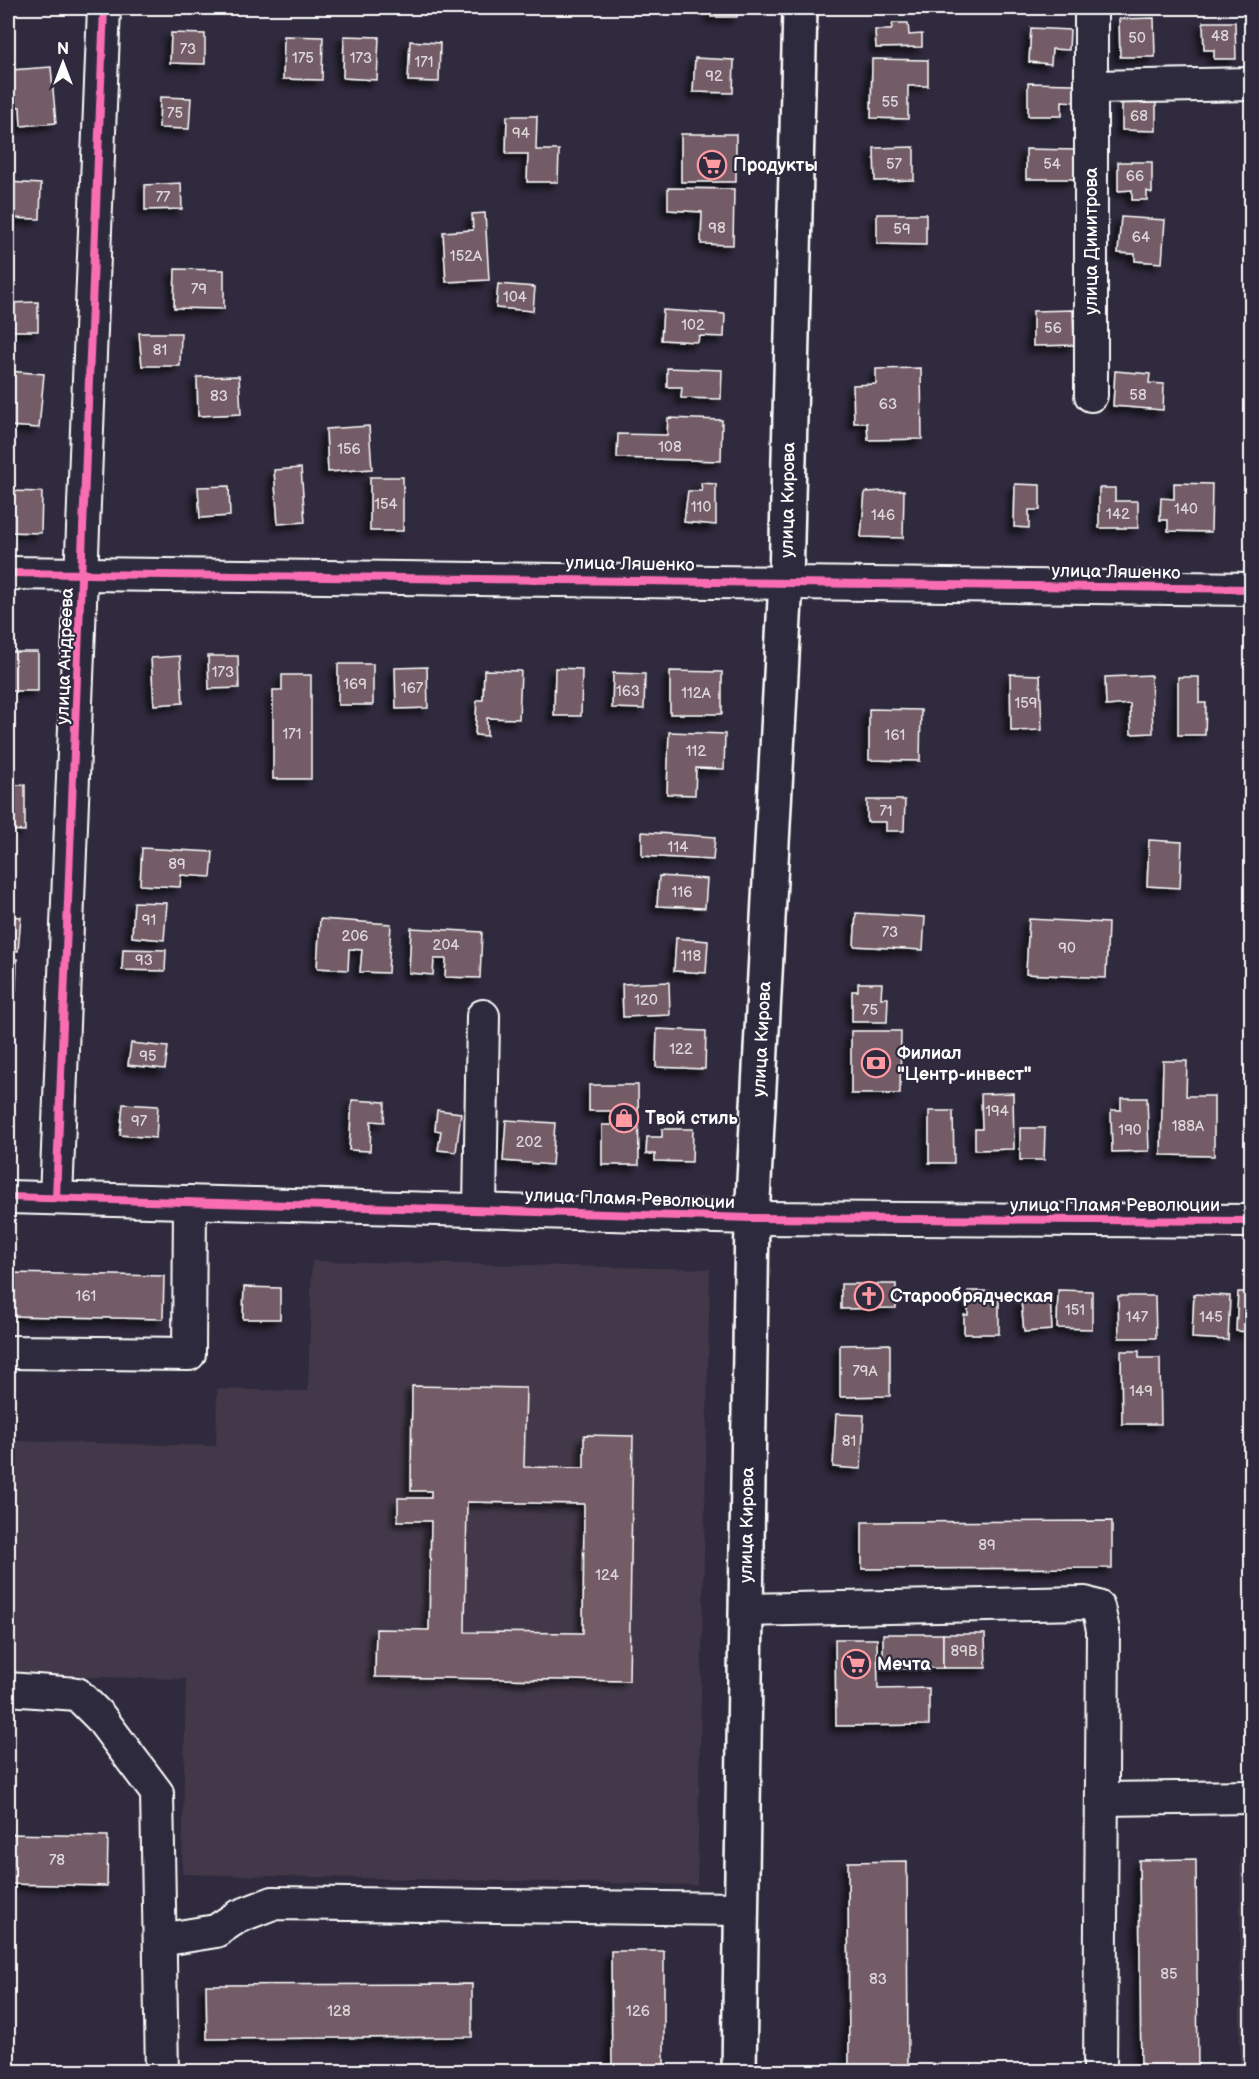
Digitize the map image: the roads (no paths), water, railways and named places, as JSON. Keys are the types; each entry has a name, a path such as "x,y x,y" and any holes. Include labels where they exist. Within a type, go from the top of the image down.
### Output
{"main road":[{"name":"улица Кирова","path":"739,2072 752,1218 786,581 800,8"}],"street":[{"name":"улица Андреева","path":"56,1198 104,8"},
{"name":"улица Димитрова","path":"1091,8 1091,395"},
{"path":"1091,87 1251,84"},
{"name":"улица Ляшенко","path":"8,573 786,581 1251,589"},
{"path":"480,1210 483,1016"},
{"name":"улица Пламя Революции","path":"8,1197 752,1218 1251,1221"},
{"path":"8,1352 189,1354 190,1202"},
{"path":"746,1610 1085,1603 1098,1607 1103,1630 1100,2072"},
{"path":"8,1689 77,1694 100,1718 158,1793 162,2072"},
{"path":"1102,1799 1251,1797"},
{"path":"160,1940 216,1931 237,1917 273,1903 741,1909"}],"place":[{"name":"Продукты","path":"712,165"},
{"name":"Филиал \"Центр-инвест\"","path":"876,1063"},
{"name":"Твой стиль","path":"624,1118"},
{"name":"Старообрядческая","path":"869,1296"},
{"name":"Мечта","path":"856,1664"}]}
